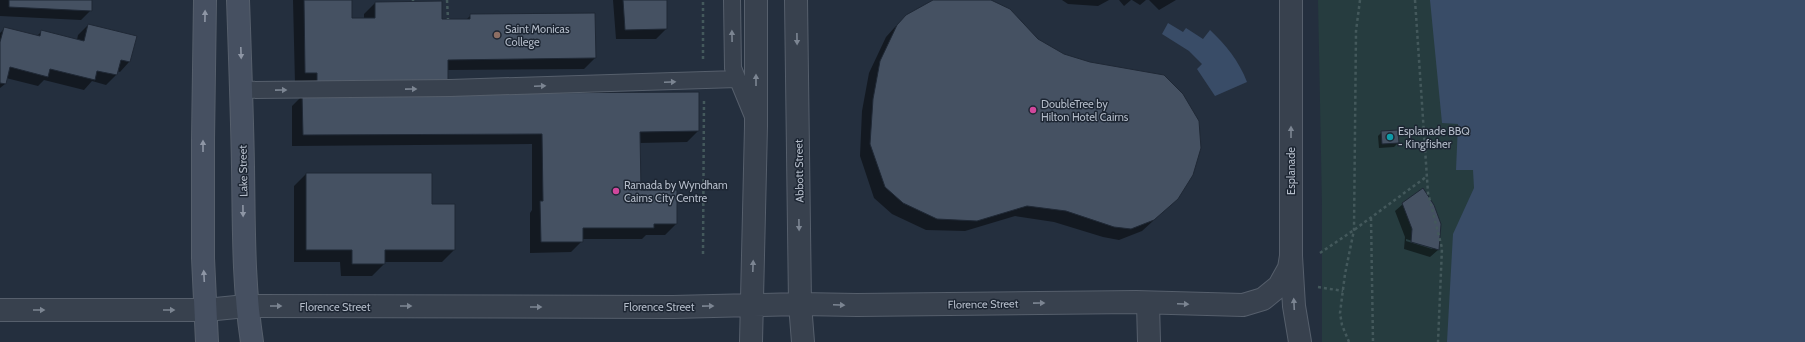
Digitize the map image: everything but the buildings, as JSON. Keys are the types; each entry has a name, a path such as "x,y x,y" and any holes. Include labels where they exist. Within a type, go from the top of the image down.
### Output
{"main road":[{"path":"205,0 203,148 204,258 207,342"},
{"name":"Lake Street","path":"238,0 242,90 246,306 252,342"}],"street":[{"path":"751,342 756,126 756,0"},
{"name":"Abbott Street","path":"796,0 800,304 803,342"},
{"name":"Esplanade","path":"1290,0 1291,256 1294,306 1300,342"},
{"name":"Florence Street","path":"0,310 206,310 246,306 673,307 800,304 1148,303 1234,306 1253,303 1263,299 1279,286 1290,268 1291,256"},
{"path":"1148,303 1149,342"}],"lane":[{"path":"732,0 733,68 756,126"},
{"path":"242,90 450,88 737,79"}],"path":[{"path":"447,0 448,19"},
{"path":"703,254 704,0"},
{"path":"1348,342 1342,325 1340,313 1354,230 1356,31 1360,0"},
{"path":"1415,0 1428,193 1442,248 1438,342"},
{"path":"1320,253 1371,218 1427,176"},
{"path":"1371,218 1373,342"},
{"path":"1315,286 1343,291"}],"green space":[{"path":"1318,0 1805,0 1805,342 1322,342 1322,205"}],"water":[{"path":"1430,0 1805,0 1805,342 1447,342 1453,234 1474,188 1473,170 1456,170 1458,124 1442,123"},
{"path":"1168,23 1183,32 1186,28 1203,39 1210,30 1232,54 1247,82 1215,96 1197,69 1202,64 1189,51 1162,34"}],"place":[{"name":"Saint Monicas College","path":"497,35"},
{"name":"DoubleTree by Hilton Hotel Cairns","path":"1033,110"},
{"name":"Esplanade BBQ - Kingfisher","path":"1390,137"},
{"name":"Ramada by Wyndham Cairns City Centre","path":"616,191"}]}
